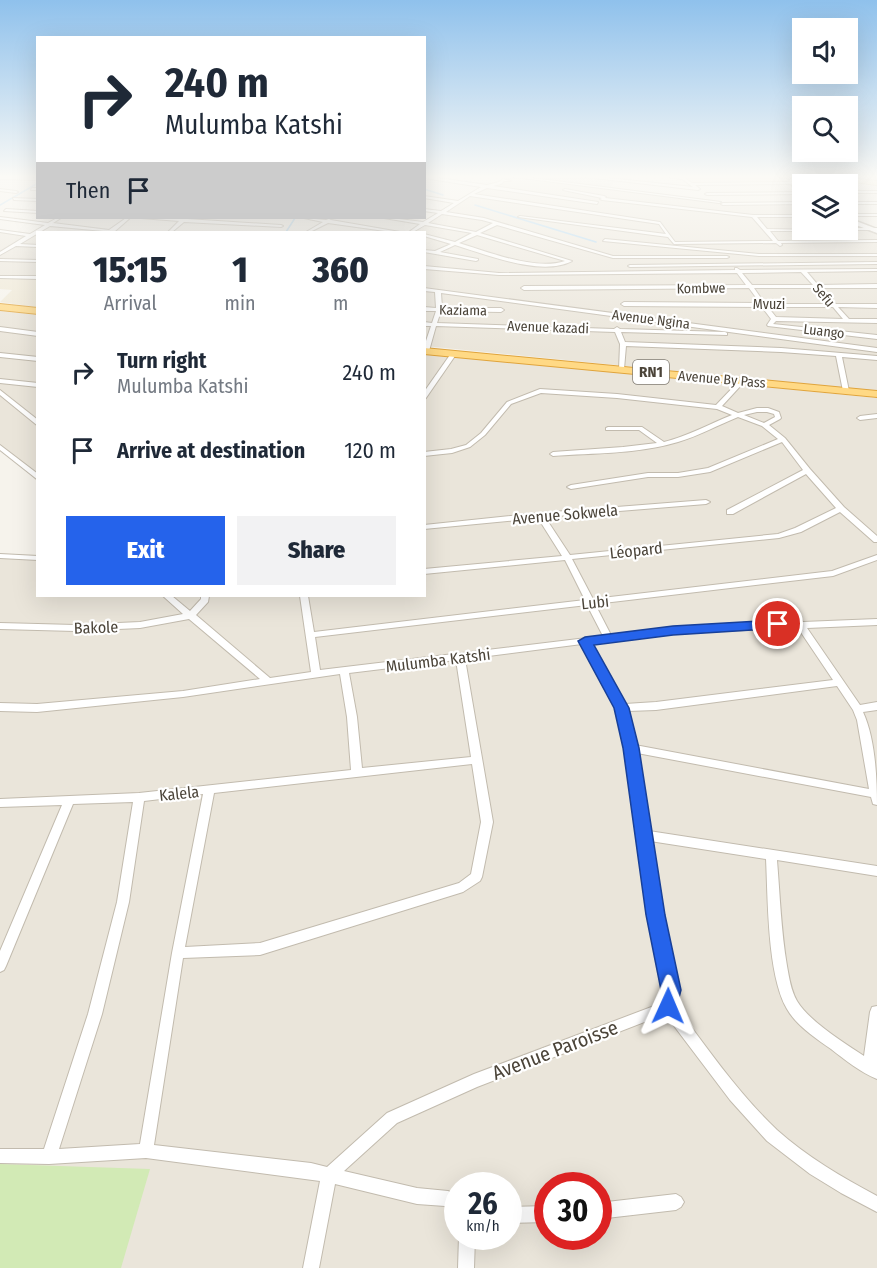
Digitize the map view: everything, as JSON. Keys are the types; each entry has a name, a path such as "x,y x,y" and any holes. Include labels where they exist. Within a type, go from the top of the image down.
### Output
{"highway":[{"path":"0,308 36,310"},
{"name":"Avenue By Pass","path":"426,351 877,394"}],"street":[{"path":"22,234 36,236"},
{"path":"435,253 473,234"},
{"path":"426,235 530,265 550,266 570,261 479,234"},
{"path":"534,234 625,259 727,254"},
{"path":"654,234 667,236 674,243"},
{"name":"Sefu","path":"769,234 847,320"},
{"path":"0,254 28,235"},
{"path":"605,240 727,254 792,257 877,255"},
{"path":"667,247 674,243 877,242"},
{"path":"619,243 625,250 625,259 634,268 634,273 644,289 653,296 651,304"},
{"path":"12,245 36,246"},
{"path":"426,251 476,260"},
{"path":"727,254 764,304 772,322 770,337"},
{"path":"0,260 36,261"},
{"path":"630,266 877,263"},
{"path":"426,267 477,274 877,270"},
{"path":"0,277 36,278"},
{"name":"Kombwe","path":"524,288 877,286"},
{"name":"Avenue Ngina","path":"426,289 877,350"},
{"path":"426,349 436,324 439,309 438,292"},
{"name":"Mvuzi","path":"624,304 877,306"},
{"name":"Kaziama","path":"426,309 501,310"},
{"path":"659,320 664,331"},
{"path":"772,322 877,321"},
{"name":"Luango","path":"772,322 877,337"},
{"name":"Avenue kazadi","path":"426,324 617,329 734,335 740,332"},
{"path":"0,329 36,334"},
{"path":"617,329 623,344 621,369"},
{"path":"623,344 781,350 877,358"},
{"path":"426,394 454,353"},
{"path":"838,354 846,391"},
{"path":"0,355 36,359"},
{"path":"0,381 36,385"},
{"path":"718,407 742,381"},
{"path":"426,454 452,451 468,446 483,434 508,403 540,391 585,393 718,407 764,424 783,439 807,471 841,509 877,540"},
{"path":"0,392 36,422"},
{"path":"553,454 661,443 684,438 739,415 760,409 777,413 778,418 764,424"},
{"path":"25,414 36,415"},
{"path":"860,418 877,416"},
{"path":"609,429 640,428 661,443"},
{"path":"571,487 648,475 678,475 710,470 783,439"},
{"path":"0,447 4,455 36,477"},
{"path":"730,512 807,471"},
{"name":"Avenue Sokwela","path":"426,527 706,502"},
{"name":"Léopard","path":"426,572 787,534 841,509"},
{"path":"540,515 567,557 608,637"},
{"path":"0,556 36,558"},
{"name":"Lubi","path":"311,635 833,573 877,557"},
{"path":"168,597 269,682"},
{"path":"190,616 205,600 205,597"},
{"path":"304,597 316,674"},
{"name":"Bakole","path":"0,626 75,628 140,625 190,616"},
{"name":"Mulumba Katshi","path":"0,707 37,708 127,700 673,630 799,623 877,622"},
{"path":"631,748 876,797 873,752 857,709 799,623"},
{"path":"585,641 622,708 631,748 655,915 671,990 668,1006 730,1089 761,1124 794,1154 877,1204"},
{"path":"178,953 260,949 463,887 476,877 487,822 460,658"},
{"path":"344,671 352,717 357,774"},
{"path":"622,708 656,706 838,683"},
{"path":"857,709 877,706"},
{"name":"Kalela","path":"0,803 139,797 476,760"},
{"path":"146,1152 178,953 209,790"},
{"path":"49,1157 95,1014 123,902 139,797"},
{"path":"0,966 69,801"},
{"path":"644,835 877,871"},
{"path":"771,854 782,980 786,994 792,1006 803,1018 873,1070"},
{"name":"Avenue Paroisse","path":"329,1175 392,1118 474,1081 668,1006"},
{"path":"873,1070 877,1012"},
{"path":"0,1156 49,1157 146,1152 329,1175 417,1196 444,1199"},
{"path":"311,1268 329,1175"},
{"path":"612,1209 675,1202"},
{"path":"466,1268 467,1250"}],"shaded area":[{"path":"0,234 36,236 36,278 0,277"},
{"path":"426,234 792,234 792,240 858,240 858,234 877,234 877,391 426,346"},
{"path":"0,278 36,279 36,307 0,302 12,290 0,289"},
{"path":"0,311 36,315 36,480 0,447"},
{"path":"426,354 877,398 877,1268 0,1268 0,557 36,559 36,597 426,597"}],"green space":[{"path":"0,1164 150,1169 121,1268 0,1268"}],"waterway":[{"path":"570,234 596,242"}],"route":[{"path":"668,1006 671,990 655,915 631,748 622,708 585,641 673,630 778,624"}]}
